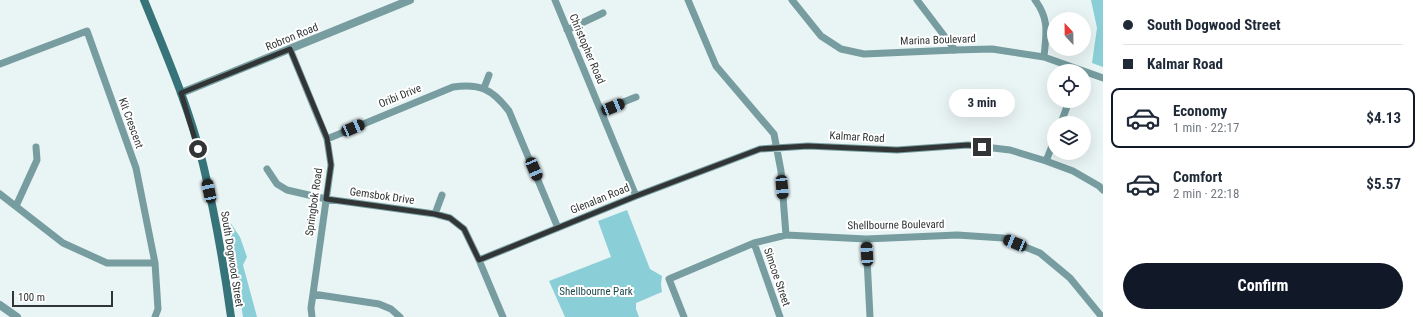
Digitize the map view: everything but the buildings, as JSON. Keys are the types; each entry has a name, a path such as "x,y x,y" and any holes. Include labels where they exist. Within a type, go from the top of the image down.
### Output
{"main road":[{"name":"South Dogwood Street","path":"144,0 181,93 203,162 215,219 231,317"}],"street":[{"name":"Robron Road","path":"181,93 410,0"},
{"name":"Christopher Road","path":"555,0 636,196"},
{"path":"688,0 716,66 774,134 781,172 786,235"},
{"name":"Marina Boulevard","path":"792,0 821,36 841,49 864,54 992,49 1044,57 1064,64"},
{"path":"917,0 956,50"},
{"path":"1035,0 1041,8 1047,25 1044,57"},
{"path":"567,30 603,13"},
{"name":"Kit Crescent","path":"0,64 87,31 136,168 155,263 158,309 155,317"},
{"name":"Springbok Road","path":"290,49 327,138 331,165 311,308 312,317"},
{"name":"Marina Boulevard","path":"1091,74 1103,78"},
{"path":"484,88 489,75"},
{"name":"Oribi Drive","path":"327,138 453,87 468,85 484,88 499,98 509,111 558,228"},
{"path":"601,111 636,97"},
{"name":"Kalmar Road","path":"776,148 808,146 897,150 968,145 1010,150 1073,171 1099,186 1103,190"},
{"path":"16,206 37,160 36,147"},
{"name":"Glenalan Road","path":"479,260 636,196 760,149 776,148"},
{"name":"Gemsbok Drive","path":"267,169 277,184 286,190 326,199 435,214 450,218 464,229 503,317"},
{"path":"0,194 63,243 107,263 155,263"},
{"path":"435,214 442,195"},
{"name":"Shellbourne Boulevard","path":"684,317 669,279 754,243 786,235 866,239 957,235 1003,238 1040,253 1070,278 1102,317"},
{"path":"866,239 870,317"},
{"name":"Simcoe Street","path":"754,243 780,317"},
{"path":"313,294 379,304 391,309 400,317"},
{"path":"0,304 17,317"}],"green space":[{"path":"1091,0 1103,0 1103,67 1092,63 1097,28"},
{"name":"Shellbourne Park","path":"627,210 650,269 662,276 662,292 636,303 636,309 639,317 565,317 549,281 611,257 598,221"},
{"path":"228,219 240,237 247,257 243,265 257,317 243,317 231,238 226,220"}],"route":[{"path":"198,149 181,93 290,49 327,138 331,165 326,199 435,214 450,218 464,229 479,260 636,196 760,149 808,146 897,150 968,145 982,147"}]}
